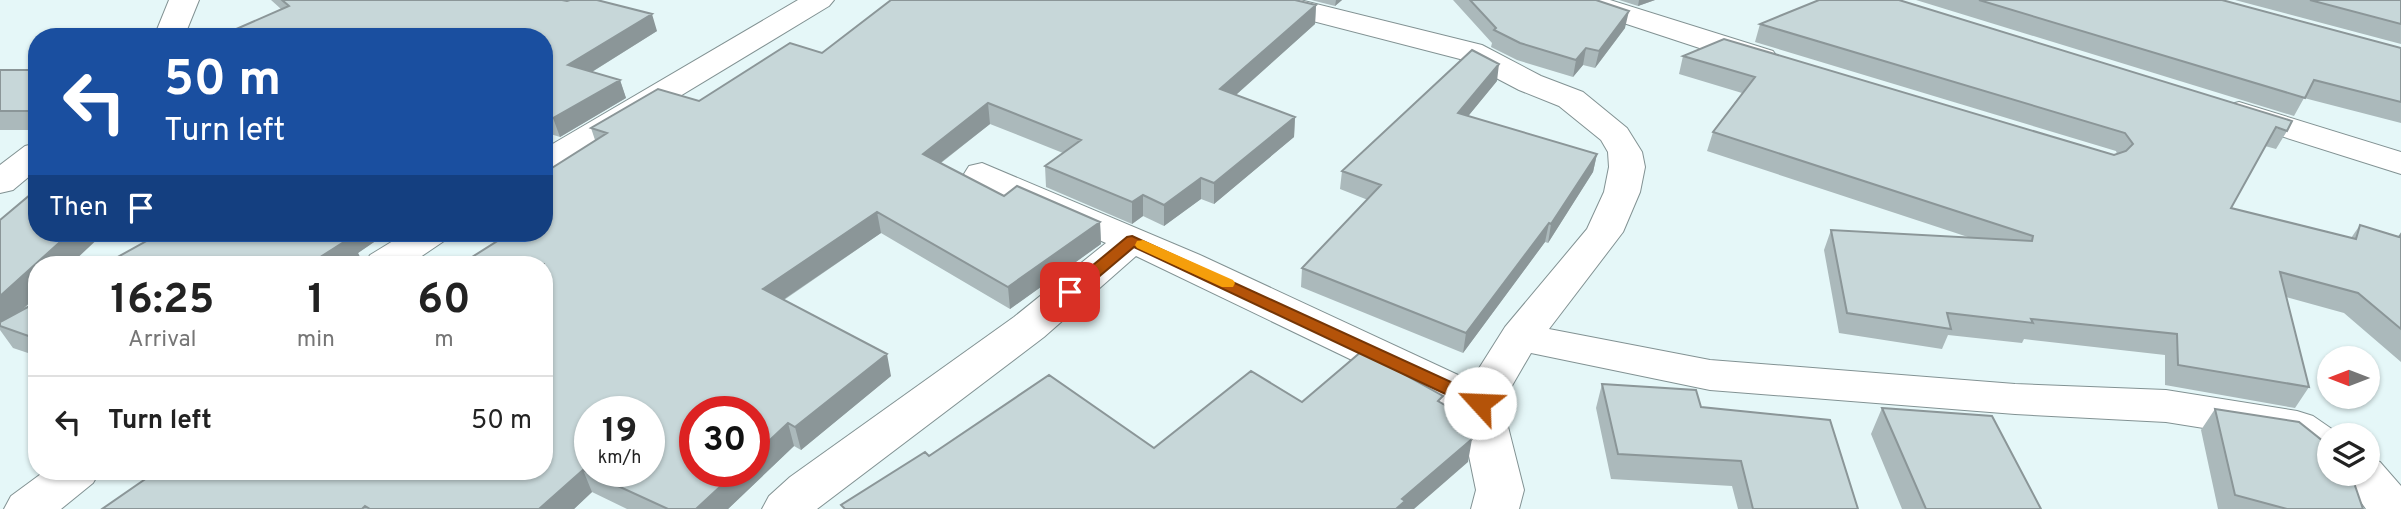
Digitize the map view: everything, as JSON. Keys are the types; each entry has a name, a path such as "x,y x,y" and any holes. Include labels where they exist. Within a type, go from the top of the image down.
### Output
{"street":[{"path":"173,28 184,0"},
{"path":"553,159 819,0"},
{"path":"1265,0 1471,52 1530,83 1571,99 1615,135 1625,152 1627,167 1622,192 1604,232 1520,337 1480,403 1500,490 1495,509"},
{"path":"1582,0 1786,65"},
{"path":"2206,101 2401,163"},
{"path":"0,182 28,160"},
{"path":"982,174 1132,240 1480,403"},
{"path":"786,509 807,489 1029,327 1132,240"},
{"path":"396,256 417,242"},
{"path":"1520,337 1710,375 2015,399 2166,407 2297,427 2317,441"},
{"path":"28,509 65,480"},
{"path":"2374,486 2393,509"}],"building":[{"path":"282,0 597,0 652,14 568,65 620,80 553,118 553,28 239,28 289,6"},
{"path":"891,0 1295,0 1316,5 1220,89 1295,117 1214,183 1201,178 1164,205 1143,195 1132,202 1045,166 1081,140 988,103 923,154 1004,196 1017,186 1100,222 1008,287 877,212 763,289 887,354 795,427 788,423 770,440 770,396 679,396 679,487 720,487 696,509 668,509 620,487 665,487 665,396 574,396 574,478 539,509 370,509 365,506 362,509 102,509 144,480 553,480 553,256 474,256 496,242 553,242 553,167 607,133 591,128 658,89 699,101 790,43 822,53"},
{"path":"1470,0 1596,0 1629,11 1599,51 1586,48 1576,60 1520,43 1494,30 1496,28"},
{"path":"1819,0 1899,0 2292,121 2287,131 2276,127 2231,208 2356,239 2360,225 2399,237 2401,234 2401,329 2358,293 2280,272 2309,387 2178,365 2177,334 2031,319 2033,323 1947,313 1951,329 1847,313 1831,230 2032,241 2033,236 1713,132 1755,77 1683,56 1724,39 2114,155 2126,151 2133,144 2125,133 1760,24"},
{"path":"1979,0 2222,0 2401,48 2401,102 2314,80 2305,98"},
{"path":"2310,0 2401,0 2401,24"},
{"path":"1472,50 1499,64 1458,113 1597,154 1551,224 1549,223 1466,333 1302,268 1381,185 1342,171"},
{"path":"0,70 28,70 28,111 0,111"},
{"path":"28,197 28,242 60,242 44,256 28,256 28,271 0,296 0,220"},
{"path":"145,242 344,242 322,256 119,256"},
{"path":"28,307 28,336 0,326 0,322"},
{"path":"1362,351 1443,396 1438,401 1467,418 1472,439 1402,499 1405,501 1396,509 845,509 841,505 925,452 929,456 1049,375 1154,448 1251,371 1302,402"},
{"path":"1602,384 1696,390 1701,407 1830,420 1858,509 1753,509 1741,461 1618,454"},
{"path":"1882,408 1992,416 2041,509 1926,509"},
{"path":"2215,409 2299,422 2317,436 2317,486 2355,486 2363,509 2287,509 2235,495"}],"slow traffic":[{"path":"1143,245 1227,283"}],"route":[{"path":"1070,292 1132,240 1480,403"}]}
